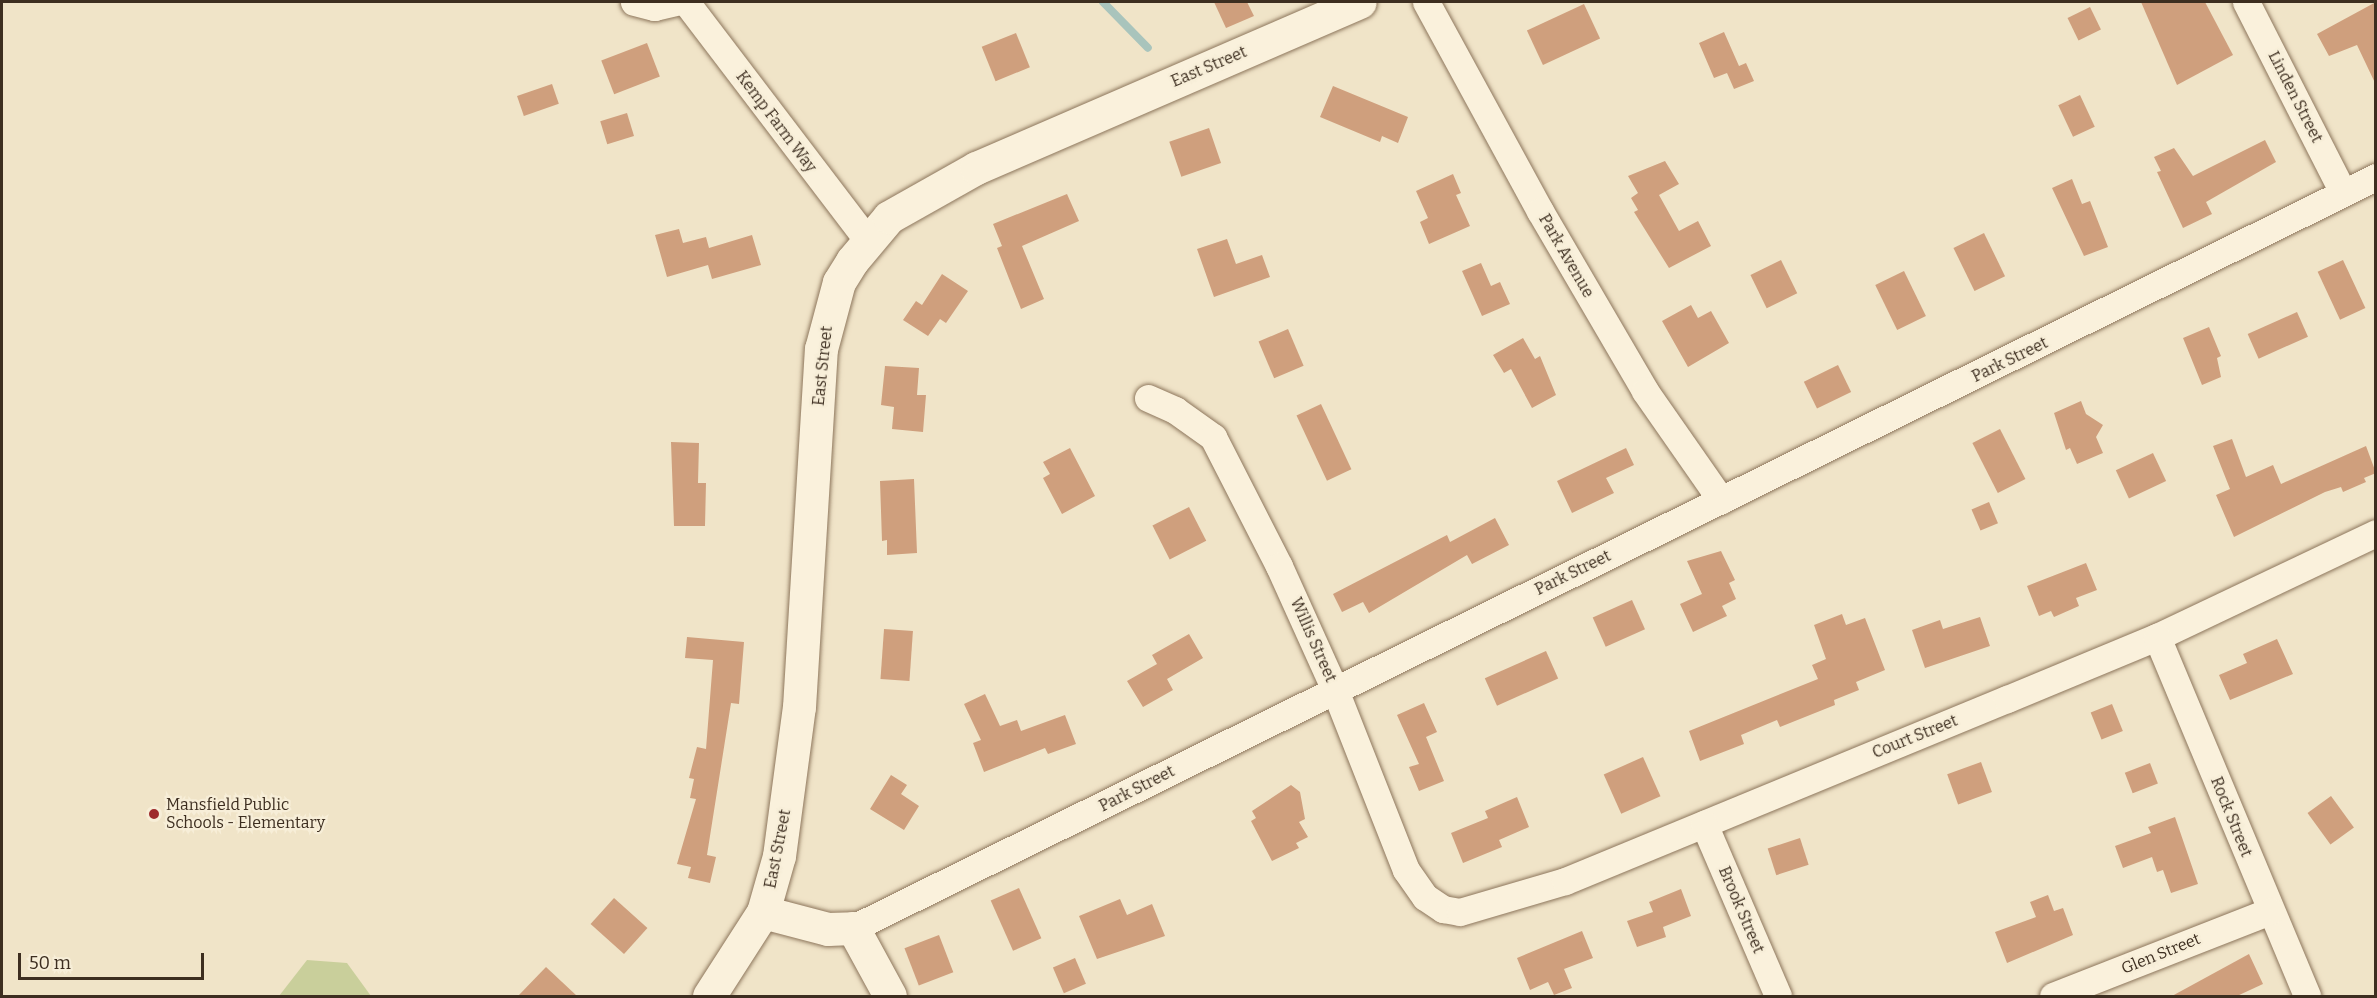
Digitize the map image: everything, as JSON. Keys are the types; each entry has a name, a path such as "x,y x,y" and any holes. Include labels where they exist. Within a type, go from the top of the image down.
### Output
{"main road":[{"name":"East Street","path":"709,996 763,912 779,856 799,707 821,349 839,282 867,240 889,217 976,168 1320,9 1360,2"},
{"name":"Park Street","path":"763,912 828,929 853,928"},
{"path":"853,928 890,996"}],"street":[{"path":"634,2 654,7 675,2"},
{"name":"Kemp Farm Way","path":"686,2 867,240"},
{"name":"Park Avenue","path":"1426,2 1645,391 1721,501"},
{"name":"Linden Street","path":"2246,2 2343,192"},
{"name":"Park Street","path":"853,928 2376,177"},
{"name":"Willis Street","path":"1148,398 1175,410 1213,437 1279,566 1335,690 1406,870 1425,897 1443,909"},
{"name":"Court Street","path":"1443,909 1460,912 1565,881 2157,637 2376,533"},
{"name":"Rock Street","path":"2157,637 2307,996"},
{"name":"Brook Street","path":"1704,824 1778,996"},
{"name":"Glen Street","path":"2053,996 2270,911"}],"green space":[{"path":"307,960 347,963 371,996 279,996"}],"building":[{"path":"1214,2 1247,2 1254,16 1226,28"},
{"path":"2141,2 2205,2 2233,55 2177,85"},
{"path":"2376,2 2376,85 2357,45 2329,56 2317,34"},
{"path":"1584,4 1600,38 1543,65 1527,31"},
{"path":"2090,7 2101,29 2078,40 2068,18"},
{"path":"1724,32 1739,66 1746,63 1754,81 1734,89 1727,73 1714,78 1699,43"},
{"path":"1016,33 1030,67 996,81 982,47"},
{"path":"647,43 660,77 614,94 601,61"},
{"path":"552,84 559,104 524,116 517,96"},
{"path":"1333,86 1408,117 1398,143 1382,136 1380,142 1320,117"},
{"path":"2080,95 2095,127 2073,137 2058,105"},
{"path":"627,113 634,136 607,144 600,121"},
{"path":"1209,128 1221,163 1181,177 1169,142"},
{"path":"2265,140 2276,162 2206,202 2212,214 2183,228 2157,172 2161,171 2154,157 2174,148 2193,176"},
{"path":"1665,161 1679,184 1659,195 1679,231 1698,221 1711,246 1669,268 1634,212 1638,210 1631,198 1638,193 1628,176"},
{"path":"1453,174 1461,193 1456,195 1470,226 1429,244 1420,222 1428,218 1416,191"},
{"path":"2072,179 2082,204 2090,201 2108,247 2084,256 2052,188"},
{"path":"1067,194 1079,221 1022,246 1044,299 1021,309 997,248 1002,246 993,224"},
{"path":"679,229 683,243 706,237 709,248 752,235 761,265 712,279 708,265 667,277 655,235"},
{"path":"1984,233 2005,276 1974,291 1953,248"},
{"path":"1227,239 1236,264 1262,255 1270,277 1214,297 1197,249"},
{"path":"1781,260 1797,293 1767,308 1750,275"},
{"path":"2343,260 2365,308 2340,320 2318,272"},
{"path":"1481,263 1491,286 1500,282 1510,304 1482,316 1462,271"},
{"path":"1904,271 1926,316 1897,330 1875,285"},
{"path":"942,274 968,291 946,323 940,319 928,336 903,320 916,301 922,305"},
{"path":"1691,305 1698,318 1711,311 1729,343 1688,367 1662,321"},
{"path":"2297,312 2308,337 2259,359 2248,334"},
{"path":"2209,327 2221,356 2217,358 2221,377 2202,385 2183,338"},
{"path":"1288,329 1304,366 1274,378 1259,342"},
{"path":"1523,338 1535,359 1540,356 1556,395 1532,408 1511,369 1504,373 1493,355"},
{"path":"1838,365 1851,392 1817,409 1804,382"},
{"path":"885,366 919,368 917,395 926,395 923,432 892,429 894,407 881,405"},
{"path":"2081,401 2086,414 2103,425 2096,437 2103,453 2077,464 2070,448 2066,450 2054,413"},
{"path":"1321,404 1351,469 1327,481 1297,415"},
{"path":"2000,429 2025,479 1998,493 1972,443"},
{"path":"2232,439 2246,477 2273,465 2281,484 2366,446 2376,473 2364,478 2366,482 2343,492 2341,487 2325,492 2234,537 2216,495 2230,489 2213,446"},
{"path":"671,442 699,443 698,483 706,483 705,526 674,526"},
{"path":"1070,448 1095,496 1062,514 1043,478 1050,474 1043,462"},
{"path":"1626,448 1634,465 1606,478 1614,493 1572,513 1557,481"},
{"path":"2153,453 2166,481 2129,498 2116,470"},
{"path":"914,479 917,553 887,555 887,540 882,541 880,481"},
{"path":"1989,502 1998,523 1980,531 1972,509"},
{"path":"1189,507 1206,541 1170,559 1152,526"},
{"path":"1495,518 1509,545 1472,564 1467,555 1369,613 1363,602 1342,612 1333,594 1447,535 1450,542"},
{"path":"1721,551 1735,580 1729,583 1736,599 1722,606 1727,616 1693,632 1680,604 1702,594 1687,561"},
{"path":"2086,563 2097,590 2076,598 2079,606 2054,617 2051,611 2039,616 2027,586"},
{"path":"1632,600 1645,629 1606,647 1593,617"},
{"path":"1842,614 1846,625 1865,618 1885,670 1856,682 1859,690 1834,700 1835,705 1780,727 1777,720 1741,735 1744,744 1700,761 1689,731 1818,679 1812,665 1826,659 1814,625"},
{"path":"1980,617 1990,646 1925,668 1912,630 1940,620 1943,629"},
{"path":"884,629 913,631 909,681 881,679"},
{"path":"1189,634 1203,658 1167,679 1173,690 1143,707 1127,681 1157,664 1152,655"},
{"path":"687,637 744,642 739,704 731,703 707,855 716,857 710,883 688,878 691,867 677,864 696,799 690,798 694,779 689,778 697,747 706,749 713,660 685,658"},
{"path":"2277,639 2293,674 2230,700 2219,675 2247,663 2243,654"},
{"path":"1546,651 1558,678 1497,706 1485,678"},
{"path":"985,694 1000,726 1017,720 1021,731 1065,715 1076,744 1048,754 1045,748 984,772 973,743 981,740 964,704"},
{"path":"1424,703 1437,732 1426,737 1444,781 1419,791 1409,767 1419,764 1397,715"},
{"path":"2112,704 2123,731 2102,740 2091,713"},
{"path":"1643,757 1660,796 1621,814 1604,774"},
{"path":"1981,762 1992,792 1958,804 1947,774"},
{"path":"2150,763 2158,784 2133,793 2125,773"},
{"path":"891,775 907,785 901,794 919,806 904,830 870,809"},
{"path":"1291,785 1300,792 1305,819 1299,822 1308,837 1296,843 1299,848 1272,861 1251,821 1256,818 1252,811"},
{"path":"2331,796 2354,828 2330,845 2308,813"},
{"path":"1517,797 1529,827 1499,840 1502,847 1463,863 1451,833 1488,818 1485,811"},
{"path":"2175,817 2198,884 2171,893 2163,870 2157,872 2152,857 2123,868 2115,846 2151,833 2148,827"},
{"path":"1800,838 1809,865 1776,875 1768,849"},
{"path":"1019,888 1041,938 1013,951 991,901"},
{"path":"1681,889 1691,916 1663,927 1666,937 1637,947 1627,921 1653,912 1649,902"},
{"path":"2048,895 2054,911 2063,908 2073,935 2007,963 1995,932 2036,917 2030,902"},
{"path":"614,898 647,928 624,954 591,924"},
{"path":"1120,899 1127,915 1152,904 1165,936 1097,959 1079,916"},
{"path":"1582,931 1593,958 1564,969 1572,988 1554,995 1548,982 1530,990 1517,958"},
{"path":"939,935 953,972 919,986 904,948"},
{"path":"2249,954 2263,984 2237,996 2172,996"},
{"path":"1075,958 1086,984 1064,993 1053,967"},
{"path":"546,967 577,996 518,996"}],"waterway":[{"path":"1103,2 1148,48"}],"place":[{"name":"Mansfield Public Schools - Elementary","path":"154,814"}]}
